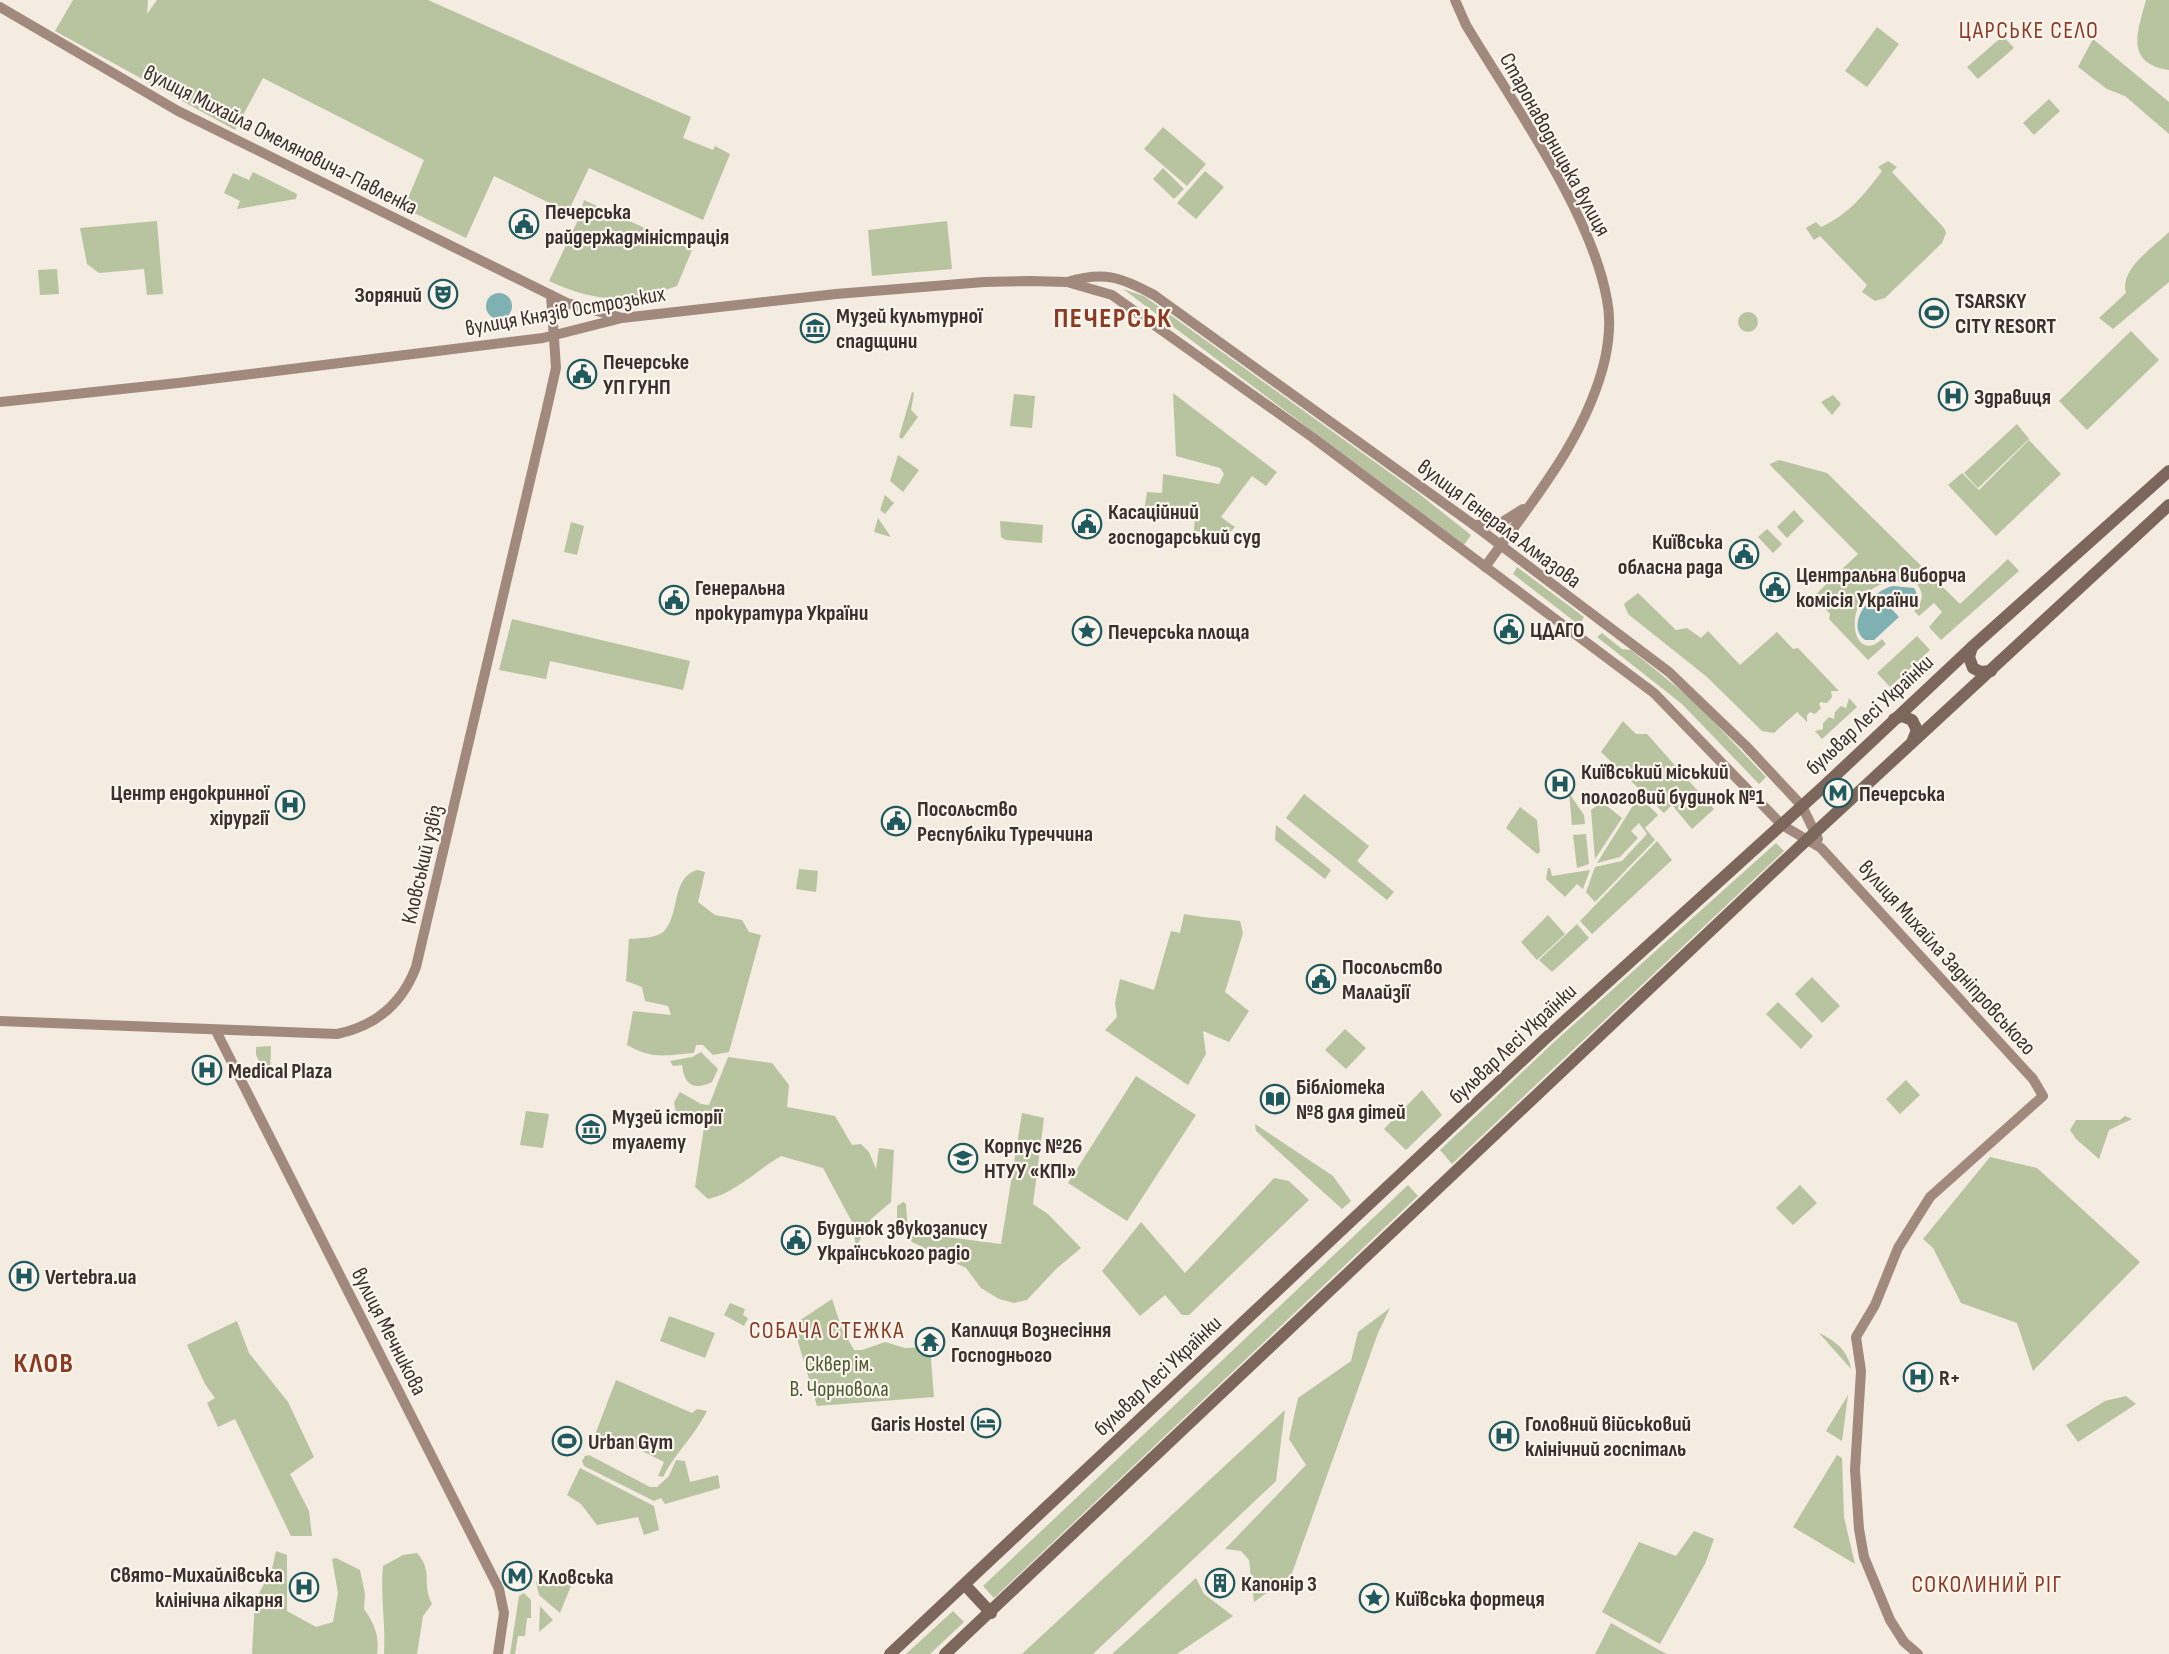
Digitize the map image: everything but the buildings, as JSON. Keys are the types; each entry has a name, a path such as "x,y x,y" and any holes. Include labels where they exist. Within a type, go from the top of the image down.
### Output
{"main road":[{"name":"Старонаводницька вулиця","path":"1455,0 1466,25 1570,202 1595,256 1608,301 1608,341 1593,394 1561,460 1485,567"},
{"name":"вулиця Михайла Омеляновича-Павленка","path":"0,7 178,111 551,295 582,309 622,318"},
{"name":"вулиця Князів Острозьких","path":"0,402 543,338 622,318 824,295 961,284 1067,282 1089,276 1104,276 1132,284 1154,295"},
{"name":"вулиця Князів Острозьких","path":"1067,282 1112,295 1143,316"},
{"path":"551,295 555,334"},
{"name":"вулиця Генерала Алмазова","path":"1154,295 1474,525 1669,672 1746,746 1802,806 1816,831"},
{"name":"вулиця Генерала Алмазова","path":"1143,316 1312,437 1654,693 1782,825 1805,841"},
{"name":"Кловський узвіз","path":"0,1021 322,1035 348,1032 383,1014 403,995 411,981 449,832 547,408 556,368 555,334"},
{"name":"бульвар Лесі Українки","path":"890,1654 1538,1046 1782,825 1972,647 2169,471"},
{"path":"1474,525 1506,521 1531,504"},
{"path":"945,1654 1805,841 2169,505"},
{"path":"1972,647 1969,657 1973,668 1981,672 1991,670"},
{"path":"1893,720 1902,716 1912,720 1917,730 1912,741"},
{"name":"вулиця Михайла Задніпровського","path":"1816,831 1821,848"},
{"name":"вулиця Михайла Задніпровського","path":"1805,841 1821,848 1925,959 2033,1079 2043,1096 1930,1197 1898,1248 1875,1305 1856,1337 1861,1371 1855,1470 1859,1528 1864,1557 1890,1620 1904,1642 1918,1654"},
{"name":"вулиця Мечникова","path":"216,1031 499,1589 504,1613 498,1654"},
{"path":"965,1585 991,1612"}],"green space":[{"path":"73,0 148,0 147,14 157,0 428,0 691,117 683,138 713,150 715,146 730,154 703,220 589,168 568,212 494,176 466,238 404,208 424,160 263,78 235,130 55,31"},
{"path":"2146,0 2169,0 2169,70 2155,66 2145,60 2140,53 2138,34"},
{"path":"1877,27 1899,44 1867,87 1845,71"},
{"path":"2003,36 2014,48 1978,79 1967,67"},
{"path":"2093,39 2169,102 2169,134 2125,96 2107,89 2078,67"},
{"path":"2049,99 2060,111 2034,135 2023,123"},
{"path":"1163,127 1206,164 1187,186 1144,149"},
{"path":"1888,161 1897,167 1892,172 1944,228 1946,233 1942,243 1885,298 1875,301 1862,292 1867,285 1820,236 1814,240 1806,228 1816,222 1821,227 1848,210 1882,171 1878,167"},
{"path":"1163,168 1184,189 1174,199 1153,179"},
{"path":"1205,171 1224,187 1196,219 1177,203"},
{"path":"253,172 297,194 296,199 237,209 240,201 224,193 233,173 249,180"},
{"path":"584,200 692,250 677,286 628,298 613,298 597,297 549,281 579,218"},
{"path":"157,221 163,294 147,295 144,269 99,273 87,264 80,228"},
{"path":"947,221 952,269 872,276 868,230"},
{"path":"2169,232 2169,282 2113,329 2099,318 2126,293 2125,284 2128,275 2139,259"},
{"path":"57,269 59,294 40,295 38,270"},
{"path":"1123,289 1144,296 1418,493 1471,535 1464,545"},
{"path":"1748,312 1755,315 1758,322 1755,329 1748,332 1741,329 1738,322 1741,315"},
{"path":"2131,331 2159,360 2087,430 2059,401"},
{"path":"912,392 914,393 911,410 918,417 902,439 899,437"},
{"path":"1173,393 1277,472 1266,486 1252,476 1221,517 1235,527 1229,533 1194,531 1195,514 1144,512 1147,492 1162,493 1163,474 1219,484 1224,474 1220,468 1176,456"},
{"path":"1014,394 1035,396 1032,428 1010,426"},
{"path":"1833,395 1841,404 1832,415 1821,402"},
{"path":"2017,424 2029,439 1978,488 1964,473"},
{"path":"2029,440 2061,474 1996,536 1948,485 1962,473 1979,490"},
{"path":"898,455 919,470 903,492 890,481"},
{"path":"1779,460 1827,473 1960,604 2008,559 2019,571 1941,640 1929,627 1942,612 1934,603 1919,616 1914,611 1922,597 1916,583 1890,582 1871,590 1860,603 1855,618 1856,632 1861,642 1870,646 1882,639 1886,644 1868,660 1829,619 1830,614 1814,596 1858,554 1771,466 1770,464"},
{"path":"885,495 894,503 885,514 880,510"},
{"path":"1794,510 1804,521 1787,538 1777,527"},
{"path":"878,518 891,537 874,532"},
{"path":"1000,521 1043,525 1042,543 1006,540 1001,537"},
{"path":"571,522 584,526 577,555 564,552"},
{"path":"1767,529 1782,544 1773,553 1758,537"},
{"path":"1517,567 1584,617 1579,625 1513,574"},
{"path":"1638,593 1676,630 1687,628 1701,638 1708,631 1740,665 1777,632 1793,649 1798,648 1839,691 1831,691 1832,697 1827,703 1819,704 1821,708 1815,714 1810,712 1807,715 1807,722 1797,712 1774,733 1762,731 1707,677 1628,614 1624,604"},
{"path":"512,619 690,661 683,690 550,661 546,679 499,670"},
{"path":"1602,633 1622,649 1631,650 1695,702 1766,777 1759,784 1682,704 1597,637"},
{"path":"1917,636 1930,650 1890,687 1877,673"},
{"path":"1849,698 1857,707 1822,739 1815,731 1823,729 1823,723 1829,717 1834,719 1835,712 1841,706 1846,708"},
{"path":"1623,721 1636,734 1647,734 1714,809 1692,829 1672,805 1664,813 1601,752"},
{"path":"1634,791 1658,815 1645,828 1655,840 1595,902 1586,892 1595,867 1622,861 1647,834 1639,823 1631,831 1638,838 1620,857 1597,863 1634,804"},
{"path":"1569,793 1584,815 1585,824 1572,825"},
{"path":"1304,794 1369,846 1357,861 1394,892 1387,900 1286,818"},
{"path":"1602,802 1622,818 1595,859 1591,810"},
{"path":"1520,807 1537,820 1540,852 1537,854 1506,828"},
{"path":"1276,825 1331,870 1325,879 1275,840"},
{"path":"1586,834 1589,864 1577,868 1573,835"},
{"path":"1657,841 1672,860 1592,934 1580,921"},
{"path":"1776,843 1784,851 1452,1164 1440,1150 1553,1043"},
{"path":"1548,868 1552,876 1590,870 1583,889 1577,884 1565,897 1546,879"},
{"path":"799,869 818,871 816,892 796,889"},
{"path":"697,870 705,872 698,902 715,915 742,920 749,932 761,935 729,1052 713,1055 703,1045 696,1045 694,1053 652,1055 644,1053 627,1045 633,1011 671,1015 668,1006 645,1001 642,987 626,981 629,939 653,937 665,930 673,915 683,880"},
{"path":"1184,914 1240,921 1243,933 1225,992 1249,1011 1229,1042 1203,1031 1206,1054 1188,1085 1105,1030 1117,1017 1115,1003 1120,979 1154,990 1171,931 1180,933"},
{"path":"1548,915 1565,934 1537,960 1521,942"},
{"path":"1577,924 1589,938 1552,972 1539,960"},
{"path":"1812,977 1840,1006 1822,1023 1795,994"},
{"path":"1778,1002 1813,1036 1801,1049 1766,1014"},
{"path":"1345,1029 1366,1048 1346,1069 1325,1050"},
{"path":"271,1046 270,1075 266,1076 256,1055 256,1047"},
{"path":"701,1052 718,1069 712,1082 695,1086 688,1082 682,1065 673,1066 670,1061 692,1057"},
{"path":"728,1057 772,1063 789,1085 787,1107 835,1116 852,1145 861,1144 869,1152 876,1169 879,1148 894,1150 891,1202 871,1219 856,1247 852,1222 823,1168 781,1156 736,1187 718,1196 708,1199 695,1187 705,1121 676,1113 674,1102 680,1092 701,1104 709,1105"},
{"path":"1136,1076 1196,1115 1127,1221 1068,1183"},
{"path":"1906,1080 1920,1095 1900,1114 1886,1099"},
{"path":"1422,1090 1442,1115 1406,1150 1384,1129"},
{"path":"526,1111 549,1114 543,1148 520,1145"},
{"path":"1022,1113 1044,1118 1033,1204 1048,1214 1081,1248 1056,1269 1027,1300 1014,1303 999,1299 981,1288 966,1268 912,1242 904,1234 897,1220 897,1206 903,1202 906,1204 908,1232 1001,1244"},
{"path":"2125,1116 2132,1119 2109,1130 2099,1159 2076,1139 2070,1130 2076,1120 2120,1120"},
{"path":"1255,1124 1333,1176 1351,1201 1342,1209 1256,1131"},
{"path":"1990,1157 2037,1168 2140,1262 2033,1371 2017,1323 1961,1303 1933,1248 1923,1239"},
{"path":"1274,1178 1289,1181 1309,1200 1189,1315 1182,1315 1165,1295 1140,1316 1102,1271 1141,1222 1185,1273"},
{"path":"1408,1185 1418,1196 994,1598 983,1586"},
{"path":"1800,1185 1817,1203 1793,1225 1776,1208"},
{"name":"Сквер ім. В. Чорновола","path":"832,1299 842,1329 854,1350 862,1350 885,1342 905,1348 930,1347 934,1397 817,1406 793,1325"},
{"path":"730,1303 745,1309 743,1315 748,1318 744,1326 724,1315"},
{"path":"1390,1308 1378,1333 1291,1576 1254,1602 1249,1560 1241,1551 1225,1549 1306,1465 1289,1439 1298,1398 1351,1361 1358,1332"},
{"path":"669,1316 715,1333 705,1358 660,1341"},
{"path":"237,1321 249,1353 288,1402 314,1457 290,1474 309,1511 312,1536 291,1536 235,1419 218,1427 207,1403 215,1398 205,1384 187,1345"},
{"path":"1819,1333 1840,1347 1851,1369"},
{"path":"616,1380 692,1413 697,1409 707,1411 663,1477 658,1476 664,1462 606,1433 598,1447 591,1445"},
{"path":"1848,1395 1842,1441 1826,1431"},
{"path":"2126,1396 2136,1404 2078,1442 2066,1425 2105,1401"},
{"path":"1285,1410 1276,1481 1093,1654 1022,1654"},
{"path":"589,1455 650,1487 657,1487 669,1476 676,1460 685,1461 690,1482 718,1475 720,1488 665,1504 661,1498 654,1501 584,1466 582,1461 585,1456"},
{"path":"1837,1455 1842,1458 1844,1517 1855,1564 1793,1527"},
{"path":"580,1468 654,1506 659,1530 644,1535 638,1517 597,1525 581,1504 567,1495"},
{"path":"1694,1531 1714,1539 1705,1564 1660,1644 1602,1612 1639,1542 1676,1556"},
{"path":"276,1551 287,1555 287,1611 316,1627 333,1622 338,1593 332,1559 336,1558 360,1570 365,1594 364,1609 375,1630 378,1642 377,1654 252,1654 255,1601 272,1569"},
{"path":"417,1553 425,1566 427,1590 432,1604 423,1616 417,1654 384,1654 383,1566 403,1555"},
{"path":"577,1571 560,1613 539,1595 536,1582"},
{"path":"1196,1578 1204,1594 1233,1616 1177,1654 1112,1654"},
{"path":"524,1593 531,1600 531,1618 527,1618 525,1636 518,1636 515,1654 510,1654 519,1596"},
{"path":"540,1606 553,1620 539,1632"},
{"path":"953,1611 964,1622 930,1654 906,1654"},
{"path":"1611,1623 1659,1650 1667,1654 1595,1654"}],"water":[{"path":"499,293 508,297 512,306 508,315 499,319 490,315 486,306 490,297"},
{"path":"1893,586 1914,588 1917,596 1915,602 1911,606 1896,590 1884,601 1899,617 1874,640 1865,640 1859,633 1859,616 1870,600"}],"place":[{"name":"Печерська райдержадміністрація","path":"524,224"},
{"name":"Зоряний","path":"443,294"},
{"name":"TSARSKY CITY RESORT","path":"1934,313"},
{"name":"Музей культурної спадщини","path":"815,328"},
{"name":"Печерське УП ГУНП","path":"582,374"},
{"name":"Здравиця","path":"1953,396"},
{"name":"Касаційний господарський суд","path":"1087,524"},
{"name":"Київська обласна рада","path":"1744,554"},
{"name":"Центральна виборча комісія України","path":"1775,587"},
{"name":"Генеральна прокуратура України","path":"674,600"},
{"name":"ЦДАГО","path":"1509,629"},
{"name":"Печерська площа","path":"1087,631"},
{"name":"Київський міський пологовий будинок №1","path":"1560,784"},
{"name":"Печерська","path":"1838,793"},
{"name":"Центр ендокринної хірургії","path":"290,805"},
{"name":"Посольство Республіки Туреччина","path":"896,821"},
{"name":"Посольство Малайзії","path":"1321,979"},
{"name":"Medical Plaza","path":"207,1070"},
{"name":"Бібліотека №8 для дітей","path":"1275,1099"},
{"name":"Музей історії туалету","path":"591,1129"},
{"name":"Корпус №26 НТУУ «КПІ»","path":"963,1158"},
{"name":"Будинок звукозапису Українського радіо","path":"796,1240"},
{"name":"Vertebra.ua","path":"24,1276"},
{"name":"Каплиця Вознесіння Господнього","path":"930,1342"},
{"name":"R+","path":"1918,1377"},
{"name":"Garis Hostel","path":"986,1423"},
{"name":"Головний військовий клінічний госпіталь","path":"1504,1436"},
{"name":"Urban Gym","path":"567,1441"},
{"name":"Кловська","path":"517,1576"},
{"name":"Капонір 3","path":"1220,1583"},
{"name":"Свято-Михайлівська клінічна лікарня","path":"304,1587"},
{"name":"Київська фортеця","path":"1374,1598"}],"district":[{"name":"ЦАРСЬКЕ СЕЛО","path":"2029,30"},
{"name":"ПЕЧЕРСЬК","path":"1113,317"},
{"name":"СОБАЧА СТЕЖКА","path":"827,1330"},
{"name":"КЛОВ","path":"44,1362"},
{"name":"СОКОЛИНИЙ РІГ","path":"1987,1584"}]}
